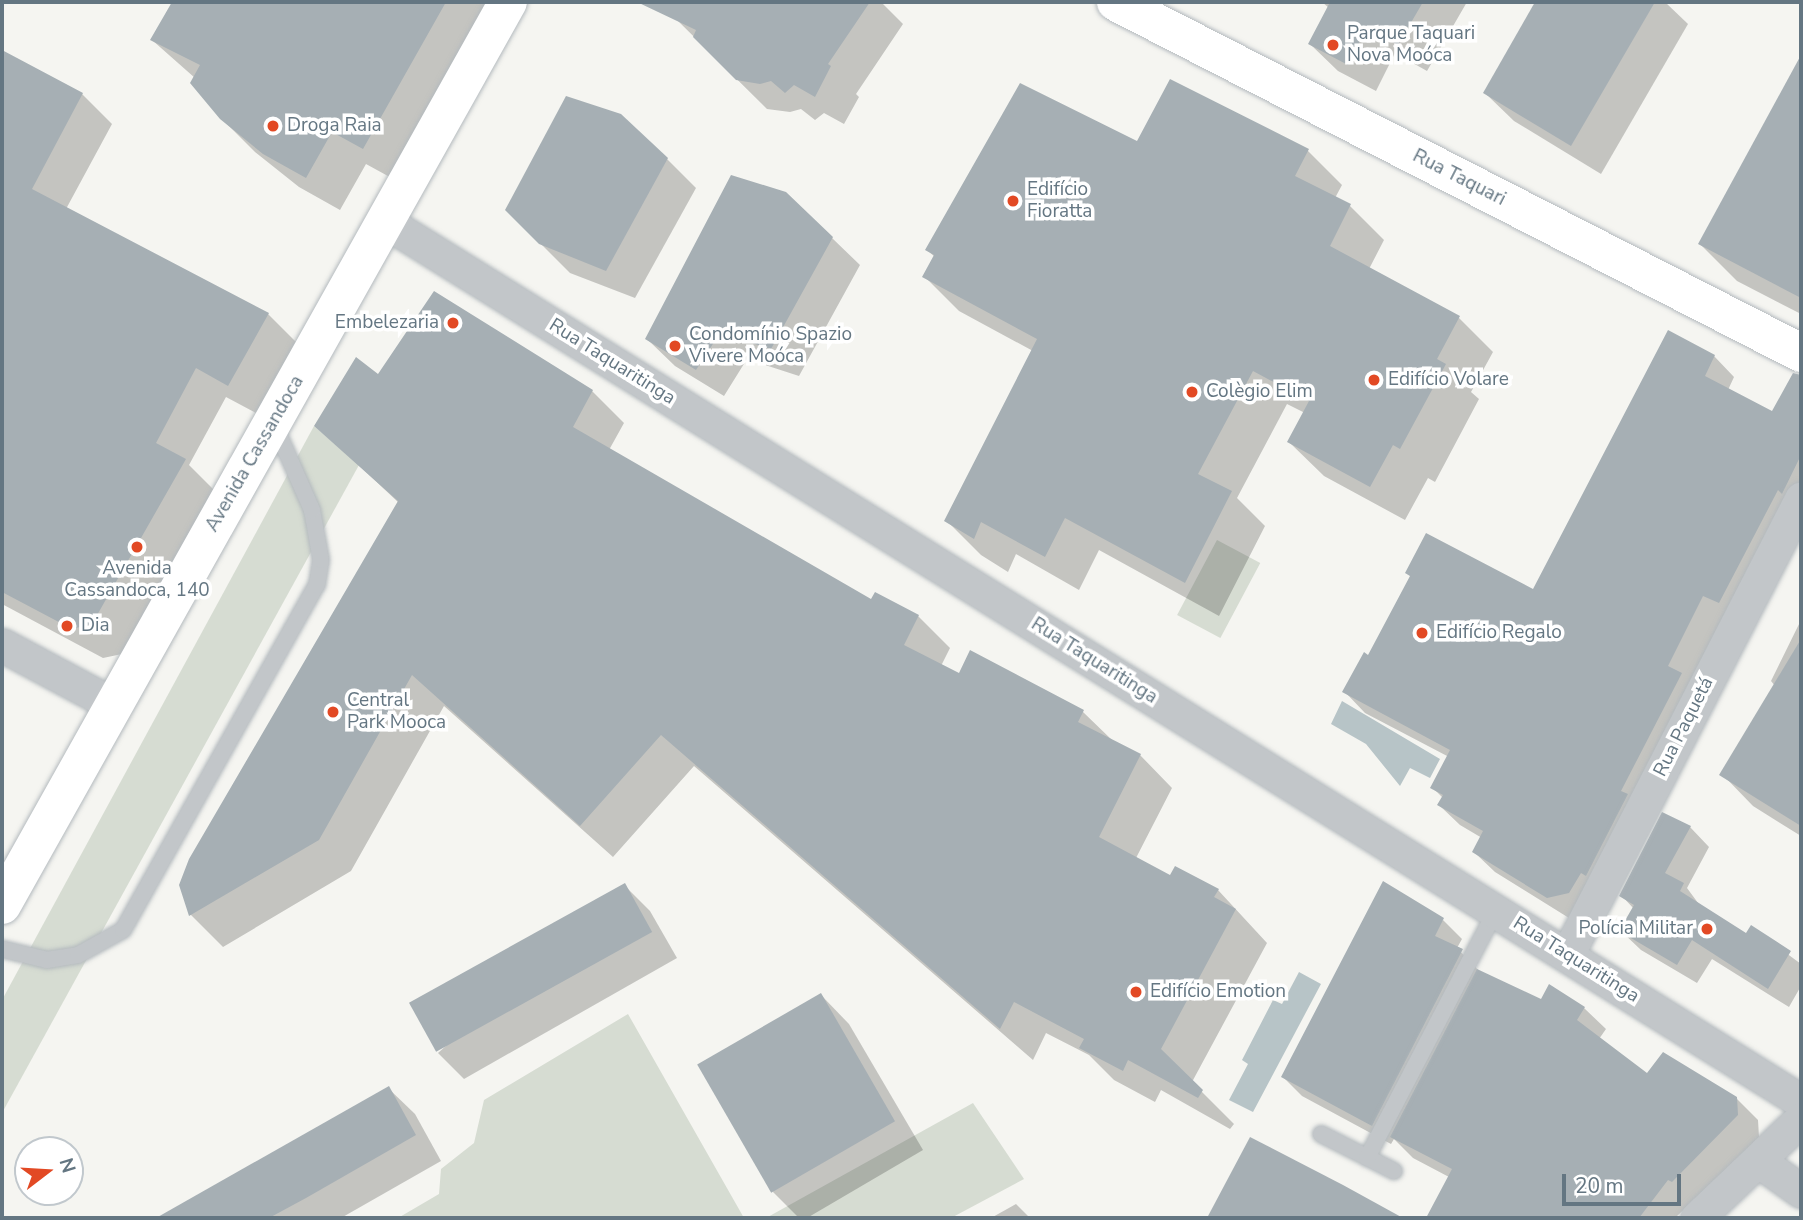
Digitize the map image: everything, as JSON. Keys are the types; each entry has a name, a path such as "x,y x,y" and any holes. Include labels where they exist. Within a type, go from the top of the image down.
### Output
{"street":[{"name":"Avenida Cassandoca","path":"2,905 112,704 508,2"},
{"name":"Rua Taquari","path":"1116,2 1801,353"},
{"name":"Rua Taquaritinga","path":"386,222 1801,1101"},
{"name":"Rua Paquetá","path":"1567,955 1801,499"},
{"path":"2,645 112,704"},
{"path":"1697,1218 1801,1119"},
{"path":"1759,1161 1801,1191"}],"lane":[{"path":"2,949 47,960 78,955 123,930 317,585 321,560 312,510 273,422"},
{"path":"1367,1157 1496,911"},
{"path":"1321,1133 1394,1171"}],"shaded area":[{"path":"314,426 359,465 2,1113 2,1000"},
{"path":"1217,540 1260,563 1220,638 1177,615"},
{"path":"1342,701 1440,759 1430,778 1410,768 1400,786 1366,744 1331,724"},
{"path":"1299,972 1321,984 1253,1112 1229,1100 1248,1064 1242,1060 1273,1000 1282,1004"},
{"path":"628,1014 744,1218 398,1218 439,1194 441,1169 474,1143 484,1100"},
{"path":"973,1103 1024,1179 951,1218 766,1218"}],"building":[{"path":"172,2 446,2 363,149 332,132 306,178 263,154 220,119 190,83 200,65 150,40"},
{"path":"637,2 870,2 828,64 831,66 815,97 794,85 785,93 771,81 760,84 736,80 693,37 696,30"},
{"path":"1325,2 1423,2 1398,45 1367,27 1348,65 1308,44 1329,4"},
{"path":"1535,2 1655,2 1571,146 1483,93"},
{"path":"2,50 83,93 32,189 269,313 228,386 196,368 156,443 186,459 92,624 72,629 2,592"},
{"path":"1801,55 1801,298 1698,244"},
{"path":"1170,79 1309,149 1295,176 1351,204 1330,246 1460,316 1437,359 1446,364 1400,449 1393,445 1370,487 1287,442 1309,401 1253,371 1198,474 1232,491 1185,583 1065,518 1045,557 981,522 974,539 944,521 1037,339 922,277 934,255 925,250 1020,83 1137,141"},
{"path":"566,96 621,114 668,158 606,271 539,244 505,210"},
{"path":"731,175 786,192 833,237 771,349 720,333 696,370 645,339"},
{"path":"434,291 593,390 573,427 871,599 875,592 919,615 904,645 959,673 970,650 1084,710 1078,722 1141,754 1099,837 1170,875 1175,866 1219,889 1214,897 1236,909 1161,1049 1203,1090 1198,1098 1128,1060 1123,1071 1079,1048 1084,1039 1014,1002 1000,1029 661,735 580,826 412,675 319,840 189,916 179,885 189,859 398,501 314,426 356,357 378,374"},
{"path":"1668,330 1715,355 1705,376 1772,411 1793,373 1801,375 1801,455 1782,494 1778,490 1719,603 1703,596 1668,666 1682,673 1621,791 1628,794 1586,876 1581,873 1569,893 1547,898 1472,852 1483,831 1437,805 1443,795 1430,788 1450,750 1342,692 1364,652 1368,655 1410,576 1405,573 1426,533 1533,589"},
{"path":"1801,639 1801,826 1719,775"},
{"path":"1662,812 1691,826 1665,873 1684,883 1680,891 1746,933 1751,925 1791,951 1768,989 1692,940 1677,965 1619,931 1634,905 1619,896"},
{"path":"1383,881 1444,918 1435,936 1463,949 1372,1126 1281,1077"},
{"path":"625,883 652,932 436,1052 409,1003"},
{"path":"1477,969 1541,999 1549,984 1585,1007 1577,1020 1647,1073 1663,1052 1737,1097 1738,1115 1672,1182 1668,1180 1639,1218 1426,1218 1452,1169 1390,1137"},
{"path":"821,993 895,1121 771,1193 697,1064"},
{"path":"389,1086 416,1135 306,1198 269,1218 156,1218"},
{"path":"1250,1137 1343,1185 1403,1218 1207,1218"}],"place":[{"name":"Parque Taquari Nova Moóca","path":"1333,45"},
{"name":"Droga Raia","path":"273,126"},
{"name":"Edifício Fioratta","path":"1013,201"},
{"name":"Embelezaria","path":"453,323"},
{"name":"Condomínio Spazio Vivere Moóca","path":"675,346"},
{"name":"Edifício Volare","path":"1374,380"},
{"name":"Colègio Elim","path":"1192,392"},
{"name":"Avenida Cassandoca, 140","path":"137,547"},
{"name":"Dia","path":"67,626"},
{"name":"Edifício Regalo","path":"1422,633"},
{"name":"Central Park Mooca","path":"333,712"},
{"name":"Polícia Militar","path":"1707,929"},
{"name":"Edifício Emotion","path":"1136,992"}]}
